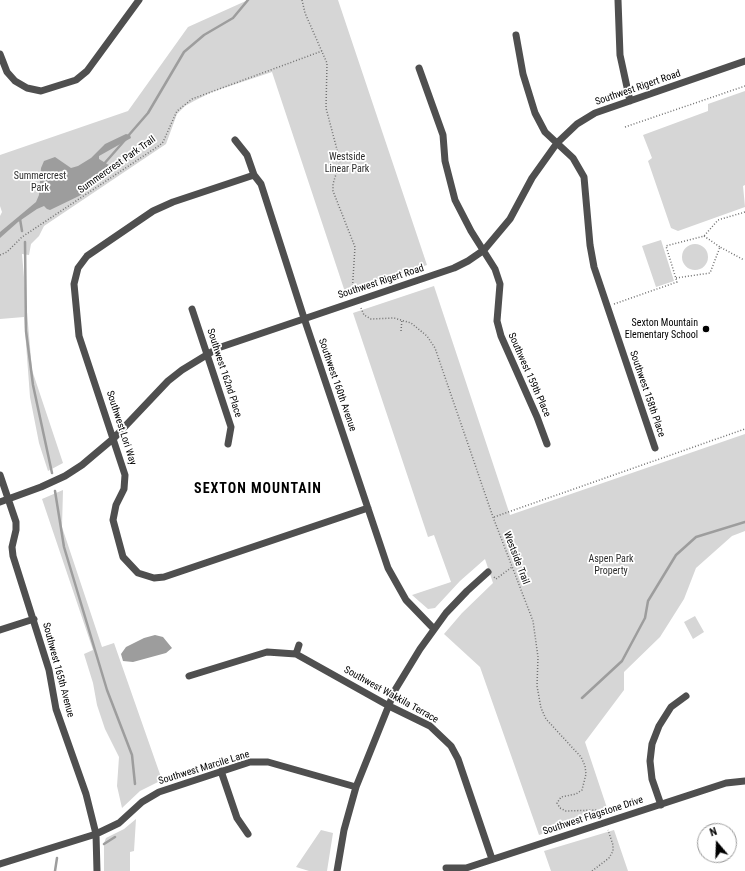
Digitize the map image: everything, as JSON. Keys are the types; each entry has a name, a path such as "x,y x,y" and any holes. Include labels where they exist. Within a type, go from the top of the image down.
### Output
{"street":[{"path":"0,54 7,72 15,82 27,88 41,91 76,80 87,71 139,0"},
{"path":"618,0 620,55 630,101"},
{"name":"Southwest 158th Place","path":"516,35 524,74 535,114 545,132 573,158 584,177 590,245 594,267 655,448"},
{"name":"Southwest Rigert Road","path":"0,502 65,476 97,454 168,380 207,354 238,340 454,268 484,250 510,219 532,178 557,143 577,124 595,113 745,61"},
{"name":"Southwest 159th Place","path":"418,68 443,135 445,161 455,200 471,231 495,269 500,284 497,321 501,336 537,417 547,444"},
{"name":"Southwest 160th Avenue","path":"235,140 247,155 254,175 261,184 304,318 388,568 406,600 434,629"},
{"name":"Southwest Lori Way","path":"254,175 173,202 153,211 87,256 78,268 74,284 79,336 125,475 124,489 116,505 113,520 123,557 138,573 146,576 164,577 368,508"},
{"name":"Southwest 162nd Place","path":"192,309 231,427 228,444"},
{"name":"Southwest 165th Avenue","path":"0,475 16,526 12,547 13,556 34,618 52,680 56,709 86,794 96,834 97,871"},
{"path":"337,871 344,830 356,787 395,690 434,629 467,591 488,572"},
{"path":"0,630 34,618"},
{"path":"296,654 299,645"},
{"name":"Southwest Wakkila Terrace","path":"189,676 266,652 296,654 389,706 430,726 451,746 458,759 492,859"},
{"path":"661,805 652,779 650,761 652,744 659,726 671,707 686,696"},
{"name":"Southwest Marcile Lane","path":"0,864 96,834 119,823 151,796 250,762 268,762 356,787"},
{"path":"221,771 237,818 248,834"},
{"name":"Southwest Flagstone Drive","path":"446,868 466,868 726,783 745,781"}],"path":[{"path":"302,0 305,13 322,51 327,70 326,108 340,162 333,184 333,191 355,247 352,294 346,296 348,303"},
{"name":"Summercrest Park Trail","path":"0,255 7,252 22,237 160,145 177,111 188,101 222,86 322,51"},
{"path":"625,127 745,86"},
{"path":"607,307 677,282 666,246 704,236 718,220 745,212"},
{"path":"704,236 720,247 744,260"},
{"path":"676,278 710,273 720,247"},
{"path":"356,309 361,308 364,315 371,319 402,319 401,331"},
{"name":"Westside Trail","path":"402,319 411,323 422,331 435,348 493,517 533,621 538,657 537,686 541,708 546,719 558,734 576,752 585,766 586,774 584,786 576,794 561,797 557,803 562,810 597,810 602,812 605,816"},
{"path":"493,517 745,429"},
{"path":"488,572 496,579 512,567"},
{"path":"592,871 610,858 613,850 609,830"}],"green space":[{"path":"248,0 338,0 427,265 345,292 272,72 212,92 194,101 185,106 177,114 166,144 44,226 39,236 31,244 29,255 22,254 32,370 63,463 48,471 39,443 30,397 24,317 0,319 0,216 2,212 0,206 0,155 128,111 188,27"},
{"path":"745,91 745,185 743,186 745,207 678,231 671,228 648,161 652,158 643,135 708,111 708,104"},
{"path":"661,240 674,281 656,287 642,246"},
{"path":"695,244 704,248 708,257 704,266 695,270 686,266 682,257 686,248"},
{"name":"Aspen Park Property","path":"434,286 510,515 745,434 745,531 732,536 696,568 684,599 660,637 624,672 624,690 585,742 608,811 539,835 480,667 444,634 462,613 493,583 485,559 460,581 435,608 428,609 412,595 451,582 434,535 428,537 353,313"},
{"path":"63,490 62,527 102,647 114,643 162,780 140,791 122,808 117,786 119,757 105,729 97,705 93,683 84,654 93,650 42,499"},
{"path":"695,616 704,632 693,639 684,622"},
{"path":"136,819 134,851 130,852 130,871 104,871 104,843 106,838 124,829"},
{"path":"321,830 333,833 327,871 309,871 296,867"},
{"path":"614,830 628,871 551,871 544,851"}],"shaded area":[{"path":"126,134 130,135 131,138 99,156 99,159 112,167 114,171 108,176 79,196 50,210 44,206 37,209 18,222 0,238 0,232 36,202 39,195 41,168 44,161 55,157 71,168 78,166 91,158 105,144"},
{"path":"155,635 163,637 172,648 166,653 133,662 123,661 121,654 126,647 144,638"}],"waterway":[{"path":"128,136 148,113 184,52 204,35 233,18 248,0"},
{"path":"103,165 125,140"},
{"path":"20,219 22,231"},
{"path":"25,242 26,331 33,385 52,473"},
{"path":"55,491 64,547 107,690 132,755 135,784"},
{"path":"582,698 622,661 645,618 648,601 676,555 696,537 745,522"},
{"path":"104,844 115,837"},
{"path":"55,871 57,858"}],"place":[{"name":"Sexton Mountain Elementary School","path":"706,329"}],"district":[{"name":"SEXTON MOUNTAIN","path":"258,489"}],"park label":[{"name":"Westside Linear Park","path":"347,162"},
{"name":"Summercrest Park","path":"40,182"}]}
